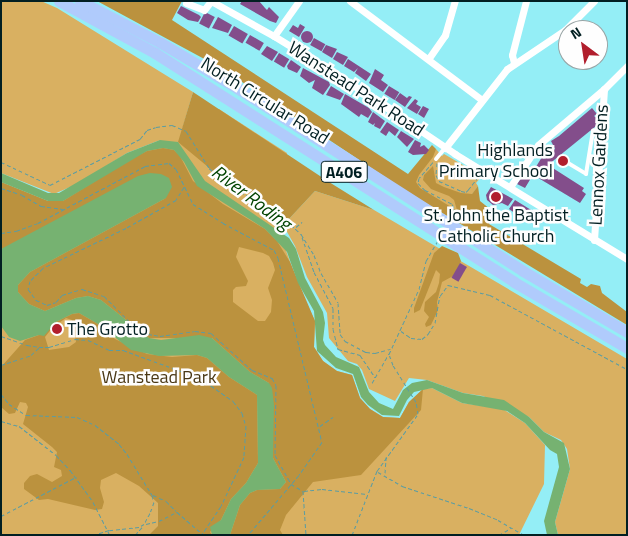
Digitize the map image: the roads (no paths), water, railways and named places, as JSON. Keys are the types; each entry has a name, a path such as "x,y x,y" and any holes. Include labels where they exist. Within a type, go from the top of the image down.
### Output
{"highway":[{"name":"North Circular Road","path":"59,1 155,53 514,282 627,348"},
{"name":"North Circular Road","path":"80,1 161,44 237,88 523,271 627,332"}],"street":[{"path":"186,3 204,10 211,1"},
{"name":"Wanstead Park Road","path":"211,1 274,36 344,79 445,148 627,259"},
{"path":"274,36 299,1"},
{"path":"350,1 429,58 482,100"},
{"path":"429,58 445,35 455,1"},
{"path":"514,63 512,55 526,1"},
{"path":"445,148 482,100 514,63 565,30 594,1"},
{"path":"510,187 538,145 604,89 627,66"},
{"name":"Lennox Gardens","path":"594,240 604,89"}],"lane":[{"path":"563,160 586,174 593,131 602,128"},
{"path":"436,159 445,148"}],"place":[{"name":"Highlands Primary School","path":"563,161"},
{"name":"St. John the Baptist Catholic Church","path":"496,197"},
{"name":"The Grotto","path":"57,329"}],"water label":[{"name":"River Roding","path":"252,197"}],"park label":[{"name":"Wanstead Park","path":"159,377"}]}
